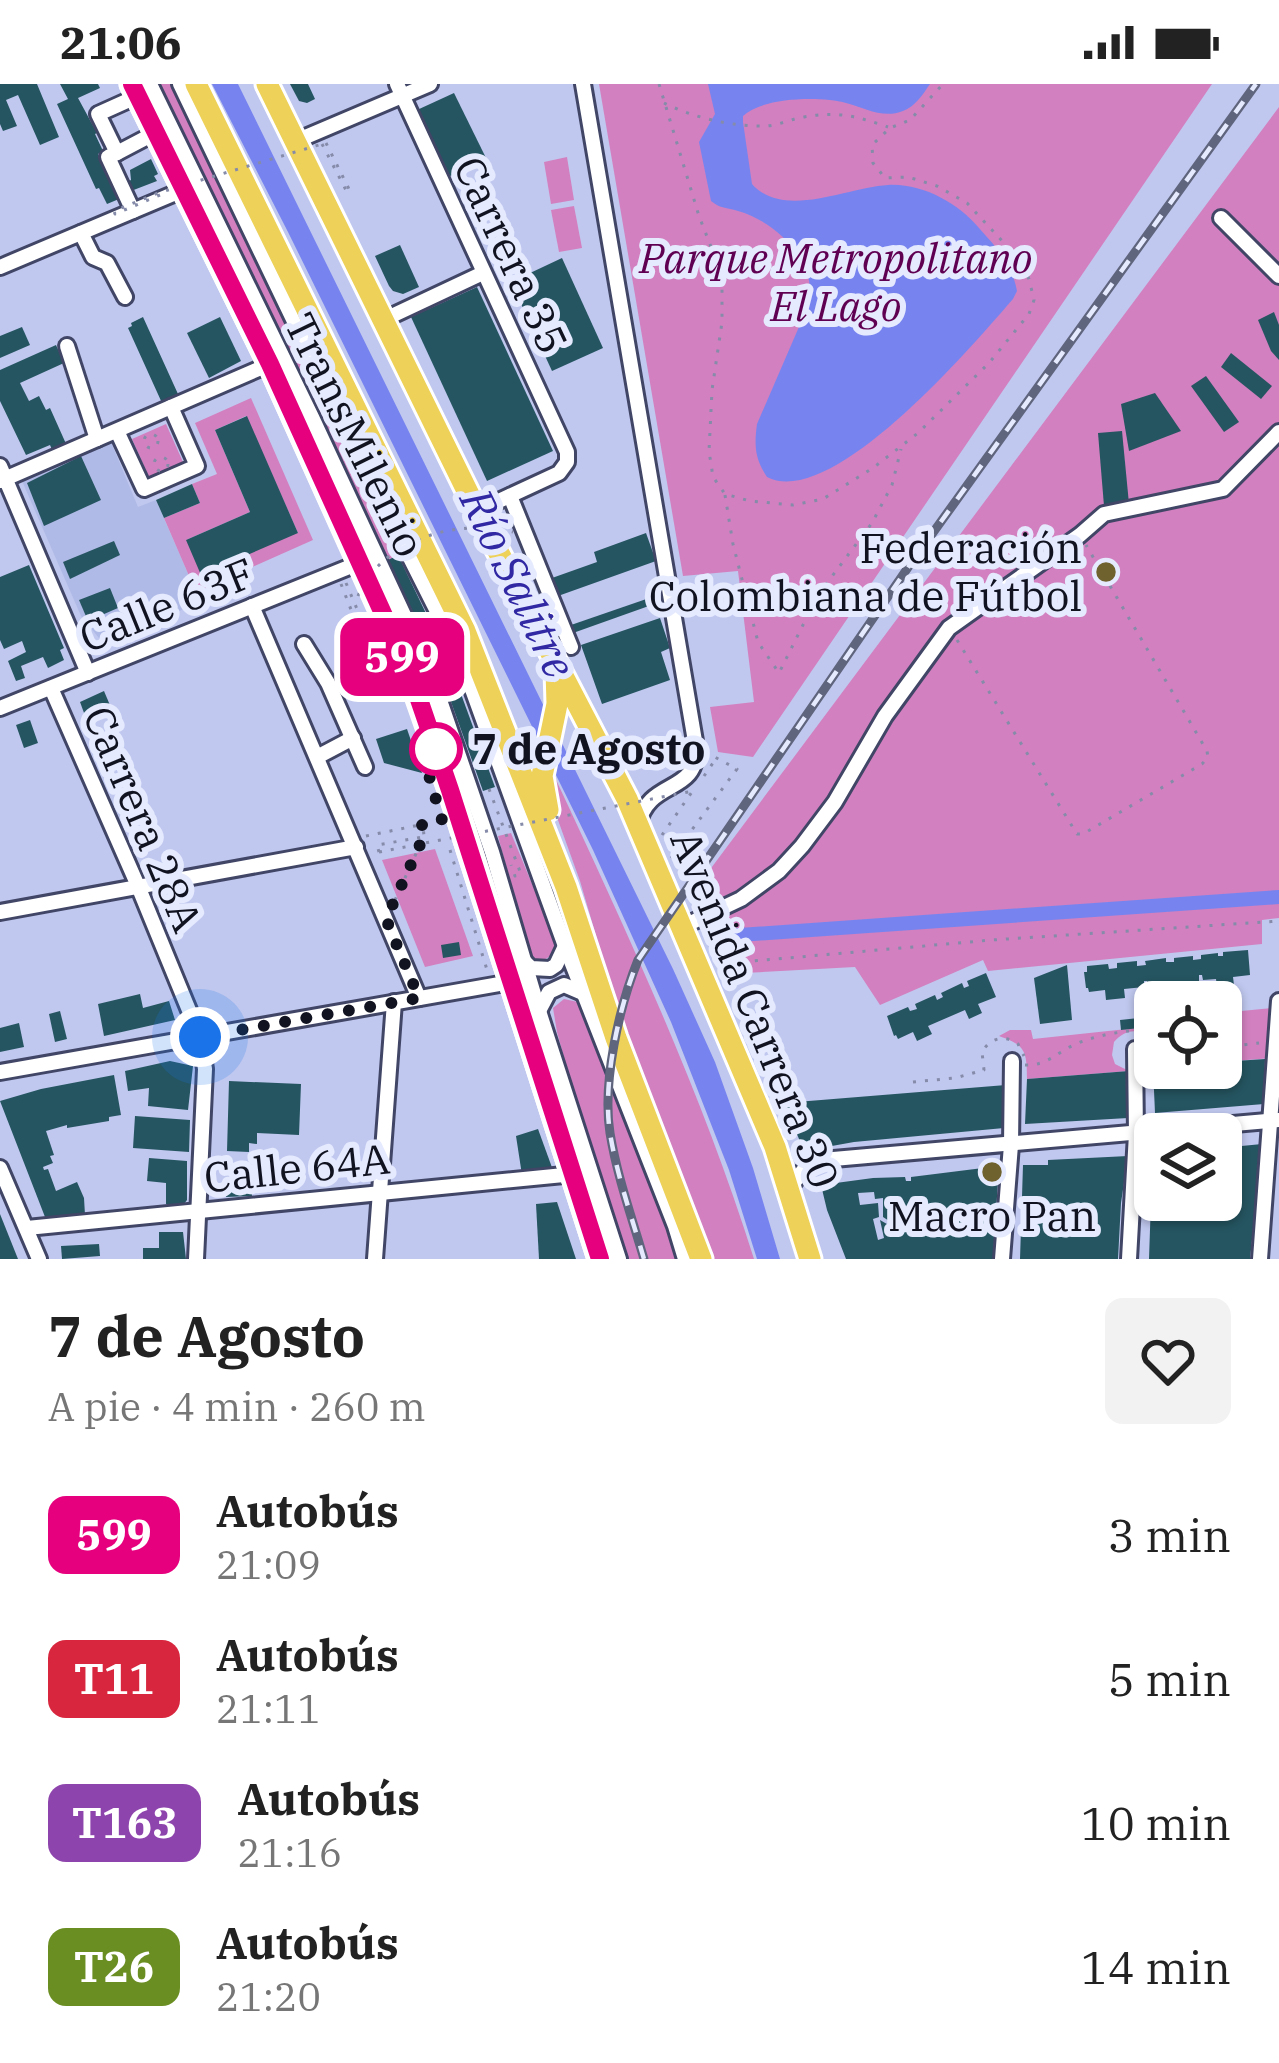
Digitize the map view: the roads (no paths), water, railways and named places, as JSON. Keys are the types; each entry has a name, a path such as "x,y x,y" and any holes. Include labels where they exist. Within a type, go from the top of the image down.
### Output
{"highway":[{"path":"196,84 465,631 566,886 616,1038 701,1259"},
{"name":"Avenida Carrera 30","path":"266,84 477,511 562,651 775,1147 810,1259"},
{"path":"140,88 172,190 270,364 350,567 410,673 458,817 502,983 574,1174 600,1259"},
{"path":"562,651 543,786 566,886"}],"street":[{"name":"TransMilenio","path":"180,84 451,639 685,1259"},
{"path":"296,141 400,90 430,84"},
{"path":"584,84 696,747 694,769 680,783 657,793 638,825"},
{"name":"TransMilenio","path":"140,88 312,417 430,671 492,852 619,1259"},
{"path":"117,153 98,114 140,88"},
{"name":"Carrera 35","path":"400,90 567,452 559,473 510,496"},
{"path":"133,212 108,157 157,132"},
{"path":"0,267 133,212 172,190"},
{"path":"1222,218 1279,277"},
{"path":"81,233 94,257 107,263 125,297"},
{"path":"383,320 483,273"},
{"path":"68,346 98,439"},
{"path":"2,476 270,364"},
{"path":"117,430 144,489 168,479 197,466 171,407"},
{"path":"682,927 741,898 779,871 802,846 836,802 885,716 950,628 1104,514 1223,489 1279,432"},
{"name":"Carrera 28A","path":"2,476 88,673"},
{"path":"477,511 510,496 549,587 562,651"},
{"name":"Calle 63F","path":"0,708 350,567"},
{"path":"252,606 419,998"},
{"path":"304,644 328,683 365,767"},
{"name":"Carrera 28A","path":"50,688 200,1037 205,1069 196,1259"},
{"path":"317,757 352,737"},
{"path":"619,783 657,793"},
{"path":"0,912 354,843"},
{"path":"523,960 531,968 550,969 565,946"},
{"path":"0,1072 502,983"},
{"path":"539,1011 549,992 564,985 585,994"},
{"path":"1260,1259 1275,1121 1279,1000"},
{"path":"375,1259 394,1003"},
{"path":"1002,1259 1012,1061"},
{"path":"1242,1124 1275,1121"},
{"path":"789,1189 806,1168 822,1160 1134,1134"},
{"path":"0,1168 6,1199 27,1228 39,1259"},
{"path":"1129,1259 1134,1170"},
{"name":"Calle 64A","path":"27,1228 574,1174"}],"water":[{"path":"212,84 238,84 673,969 715,1062 780,1259 757,1259 729,1170 671,1022 593,850"},
{"path":"708,84 930,84 911,106 896,113 807,99 752,110 743,116 752,184 781,200 799,201 888,185 926,191 961,210 979,228 1008,264 1015,281 1013,299 900,418 827,470 795,481 767,477 756,439 757,424 808,306 808,275 792,247 767,225 711,201 699,142 715,114"}],"waterway":[{"path":"725,936 1279,897"}],"railway":[{"path":"644,1259 617,1165 608,1113 614,1045 638,960 909,566 1256,84"}],"place":[{"name":"Federación Colombiana de Fútbol","path":"1106,572"},
{"name":"7 de Agosto","path":"436,749"},
{"name":"Macro Pan","path":"992,1172"}],"park label":[{"name":"Parque Metropolitano El Lago","path":"836,282"}],"water label":[{"name":"Río Salitre","path":"518,583"}]}
